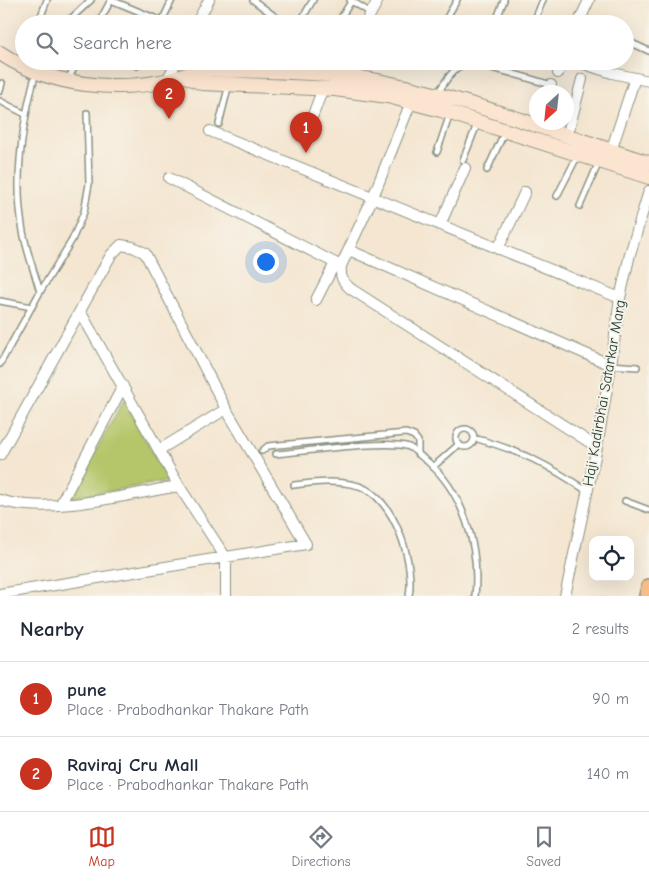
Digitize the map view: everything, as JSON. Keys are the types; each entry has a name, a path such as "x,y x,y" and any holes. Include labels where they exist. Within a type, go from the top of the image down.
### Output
{"main road":[{"path":"0,53 15,61"},
{"path":"32,70 66,81 95,85 133,85 186,76 200,70"},
{"path":"282,70 303,71 332,84 451,113 649,177"},
{"path":"186,76 202,83 229,84 390,83 436,94 529,122"},
{"path":"551,130 649,163"},
{"path":"647,596 649,587"}],"street":[{"path":"201,15 209,0"},
{"path":"371,13 378,0"},
{"path":"582,15 589,0"},
{"path":"167,80 172,70"},
{"path":"310,123 341,70"},
{"path":"601,70 649,81"},
{"path":"611,151 635,78"},
{"path":"567,137 582,79"},
{"path":"316,300 349,250 412,102"},
{"path":"210,131 620,298"},
{"path":"440,225 464,164"},
{"path":"169,178 338,264"},
{"name":"Haji Kadirbhai Satarkar Marg","path":"565,596 597,447 620,298 630,254 649,190"},
{"path":"498,249 525,192"},
{"path":"0,455 81,313 111,255 122,246 133,246 144,253 226,409 306,544 0,594"},
{"path":"349,250 611,365"},
{"path":"338,264 344,283 351,289 597,447"},
{"path":"81,313 179,486 226,558 226,596"},
{"path":"60,505 123,386"},
{"path":"159,450 226,409"},
{"path":"0,500 22,506 60,505 179,486"}],"lane":[{"path":"41,15 47,0"},
{"path":"75,15 91,0"},
{"path":"103,15 111,0 145,15"},
{"path":"164,15 172,0"},
{"path":"253,0 273,15"},
{"path":"305,15 314,0"},
{"path":"342,15 351,0 371,13"},
{"path":"448,15 457,0"},
{"path":"498,15 504,0"},
{"path":"536,15 543,0"},
{"path":"634,44 649,51"},
{"path":"66,81 73,70"},
{"path":"436,94 455,70"},
{"path":"491,70 537,85"},
{"path":"36,72 25,114 20,169 22,225 40,292"},
{"path":"0,91 2,84"},
{"path":"219,124 229,84"},
{"path":"0,101 25,114"},
{"path":"0,364 40,292 72,240 84,212 89,184 86,113"},
{"path":"436,152 451,113"},
{"path":"464,164 478,122"},
{"path":"488,170 505,131"},
{"path":"558,196 578,154"},
{"path":"580,206 599,161"},
{"path":"0,301 32,307"},
{"path":"611,365 637,367"},
{"path":"459,444 456,437 460,430 468,429 474,438 512,448 552,467 588,491"},
{"path":"262,451 268,446 406,433 414,436 418,441 418,454"},
{"path":"433,467 459,444 470,445 474,438"},
{"path":"276,454 386,445 408,447 418,454 433,467 453,493 464,515 472,542 476,566 475,596"},
{"path":"294,484 326,481 360,487 379,501 398,526 409,556 409,596"},
{"path":"625,501 649,510"}],"green space":[{"path":"124,399 168,481 70,498"}],"place":[{"name":"Raviraj Cru Mall","path":"169,119"},
{"name":"pune","path":"306,153"}]}
